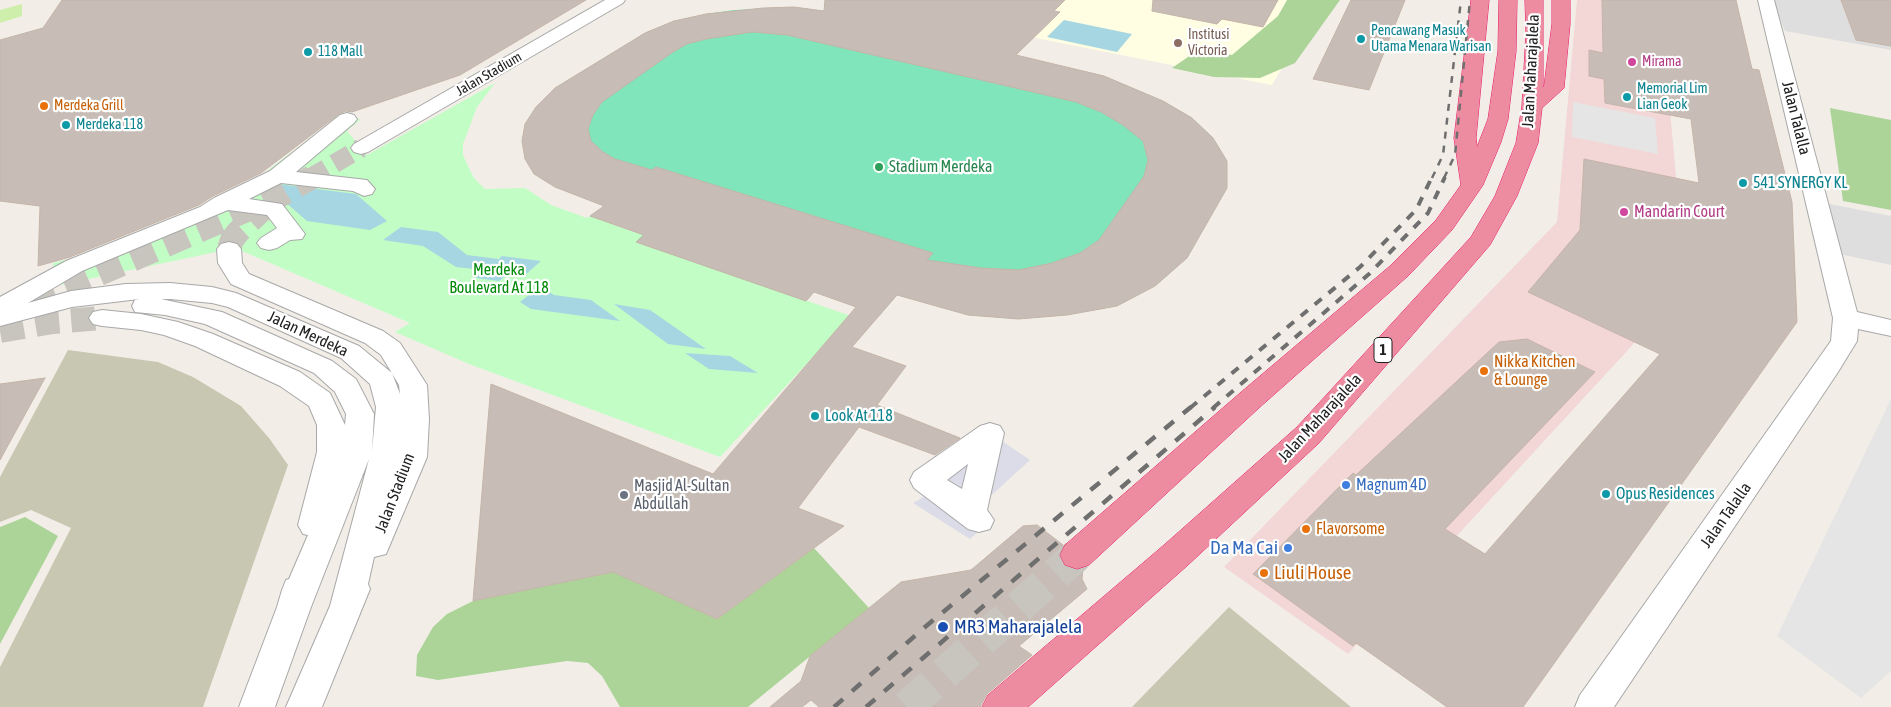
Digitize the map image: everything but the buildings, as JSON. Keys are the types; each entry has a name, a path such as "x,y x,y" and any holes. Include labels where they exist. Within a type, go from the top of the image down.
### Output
{"highway":[{"path":"1472,185 1465,138 1480,0"},
{"name":"Jalan Maharajalela","path":"1077,556 1250,400 1399,271 1444,225 1472,185 1498,119 1507,51 1508,0"},
{"name":"Jalan Maharajalela","path":"1001,707 1176,555 1308,436 1481,240 1506,196 1528,143 1532,106 1535,32 1534,0"},
{"path":"1532,106 1554,88 1561,24 1561,0"}],"street":[{"name":"Jalan Stadium","path":"361,148 617,0"},
{"name":"Jalan Talalla","path":"1593,707 1829,366 1844,341 1846,318 1766,0"},
{"path":"0,308 74,266 208,212 218,203 278,176 347,119"},
{"path":"278,176 332,178 359,185 364,189"},
{"path":"218,203 274,209 292,232 269,243"},
{"name":"Jalan Stadium","path":"229,250 230,263 240,278 374,337 391,349 414,385 415,419 412,457 378,540 346,605 304,707"},
{"name":"Jalan Merdeka","path":"0,318 70,299 126,292 170,291 212,295 236,301 350,352 382,380 390,407 388,444 346,605"},
{"name":"Jalan Merdeka","path":"0,322 72,310 122,306 165,307 213,318 323,368 346,386 360,414 357,454 294,608"},
{"path":"102,318 169,328 204,340 290,379 320,400 331,425 331,452 294,608 257,707"},
{"path":"1846,318 1891,328"}],"shaded area":[{"name":"Institusi Victoria","path":"845,0 1321,0 1272,85"},
{"path":"1577,0 1660,0 1686,287 1348,654 1224,567 1557,222"},
{"path":"1772,0 1891,0 1891,50 1785,31"},
{"path":"1573,102 1655,118 1658,154 1572,137"},
{"path":"1825,203 1891,216 1891,265 1839,254"},
{"path":"68,350 158,362 193,377 241,406 269,438 288,465 203,707 0,707 0,667 71,528 31,510 0,522 0,477"},
{"path":"1891,399 1891,671 1861,698 1777,636"},
{"path":"990,433 1030,460 971,514 986,525 970,539 913,503 932,492"},
{"path":"1229,607 1351,707 1132,707"}],"green space":[{"path":"1287,0 1340,0 1295,63 1260,78 1214,77 1172,68 1198,50 1232,55 1278,16"},
{"path":"22,4 22,16 0,23 0,10"},
{"name":"Stadium Merdeka","path":"794,7 831,12 1104,76 1163,101 1192,118 1213,138 1227,161 1227,188 1187,258 1155,286 1117,306 1067,315 1018,319 968,315 897,295 880,315 814,292 806,301 636,242 644,234 590,216 604,206 555,187 534,174 525,159 522,141 525,124 536,107 555,88 645,33 674,21 734,10"},
{"name":"Merdeka Boulevard At 118","path":"495,83 477,107 463,144 463,155 468,166 474,178 485,189 525,188 551,205 645,235 636,242 851,316 720,457 469,364 395,332 410,323 235,248 46,288 53,271 53,263 98,252 214,203 259,177 334,120 361,119 347,131 367,155"},
{"path":"1830,108 1891,120 1891,210 1843,201"},
{"path":"25,517 58,536 0,644 0,527"},
{"path":"814,548 869,608 748,707 620,707 602,676 588,663 567,661 438,680 416,676 417,655 433,627 447,614 473,601 613,572 717,619"}],"water":[{"path":"1064,20 1132,34 1117,52 1047,37"},
{"path":"278,184 356,194 387,221 370,230 307,221 270,189"},
{"path":"401,227 438,232 467,255 499,259 502,256 541,261 525,275 509,273 499,281 476,278 483,270 456,267 423,246 383,240"},
{"path":"540,286 554,295 591,300 620,321 531,309 520,302"},
{"path":"614,304 650,310 706,349 668,344"},
{"path":"685,353 730,356 758,373 709,369"}],"tunnel":[{"path":"310,178 361,148"},
{"path":"0,317 279,196 312,177"},
{"path":"229,249 232,240 238,232 263,209"},
{"path":"0,331 53,322 102,318"},
{"path":"907,707 1077,555"}],"railway":[{"path":"1432,178 1443,155 1461,0"},
{"path":"1444,178 1455,155 1470,0"},
{"path":"1190,408 1360,267 1416,210 1432,177"},
{"path":"1213,408 1369,274 1428,213 1445,177"},
{"path":"834,707 925,627 1191,407"},
{"path":"866,707 1215,407"}],"place":[{"name":"Pencawang Masuk Utama Menara Warisan","path":"1361,39"},
{"name":"Institusi Victoria","path":"1178,43"},
{"name":"118 Mall","path":"308,52"},
{"name":"Mirama","path":"1632,62"},
{"name":"Memorial Lim Lian Geok","path":"1627,97"},
{"name":"Merdeka Grill","path":"44,106"},
{"name":"Merdeka 118","path":"66,125"},
{"name":"Stadium Merdeka","path":"879,167"},
{"name":"541 SYNERGY KL","path":"1743,183"},
{"name":"Mandarin Court","path":"1624,212"},
{"name":"Nikka Kitchen & Lounge","path":"1484,371"},
{"name":"Look At 118","path":"815,416"},
{"name":"Magnum 4D","path":"1346,485"},
{"name":"Opus Residences","path":"1606,494"},
{"name":"Masjid Al-Sultan Abdullah","path":"624,495"},
{"name":"Flavorsome","path":"1306,529"},
{"name":"Da Ma Cai","path":"1288,548"},
{"name":"Liuli House","path":"1264,573"},
{"name":"MR3 Maharajalela","path":"943,627"}]}
